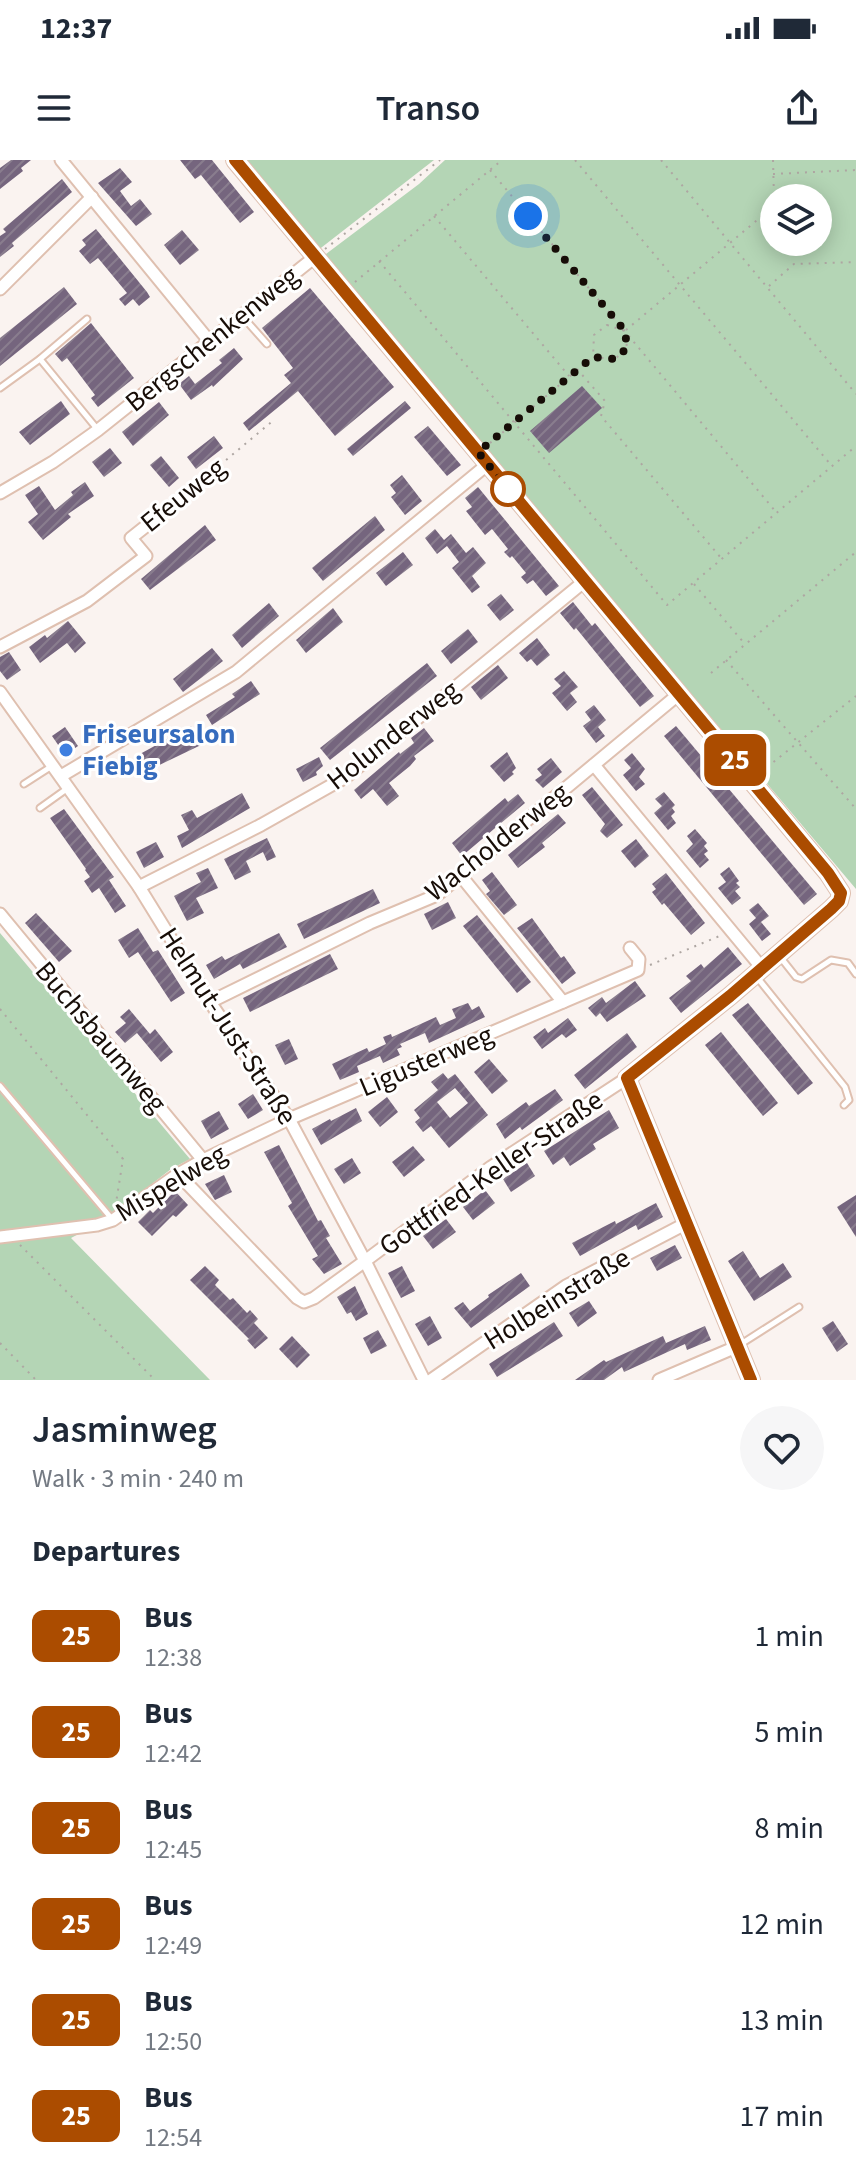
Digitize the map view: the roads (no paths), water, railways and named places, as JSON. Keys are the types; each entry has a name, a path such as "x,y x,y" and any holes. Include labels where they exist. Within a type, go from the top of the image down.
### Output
{"street":[{"path":"61,160 210,342"},
{"name":"Gottfried-Keller-Straße","path":"178,1174 300,1301 309,1301 491,1167 627,1078 831,909 839,901 841,893 751,779 235,160"},
{"path":"0,289 92,197"},
{"name":"Bergschenkenweg","path":"0,493 53,462 98,430 315,257"},
{"path":"61,776 236,672 483,458"},
{"name":"Efeuweg","path":"0,647 87,601 146,556 131,538 170,507"},
{"name":"Holunderweg","path":"139,887 261,825 346,777 586,580"},
{"name":"Helmut-Just-Straße","path":"0,692 139,887 210,1002 289,1119 424,1380"},
{"name":"Wacholderweg","path":"210,1002 370,923 437,895 679,694"},
{"path":"594,765 731,932 758,971"},
{"path":"461,876 563,1002"},
{"name":"Buchsbaumweg","path":"0,914 203,1160"},
{"name":"Ligusterweg","path":"289,1119 638,970 639,959 630,948"},
{"path":"627,1078 751,1380"},
{"name":"Mispelweg","path":"5,1236 97,1225 113,1220 178,1174 289,1119"},
{"name":"Holbeinstraße","path":"431,1380 566,1286 685,1224"},
{"path":"659,1380 736,1347"}],"lane":[{"path":"242,316 267,344"},
{"path":"0,388 87,319"},
{"name":"Bergschenkenweg","path":"40,359 98,430"},
{"path":"24,784 53,765"},
{"path":"40,808 69,787"},
{"path":"778,954 796,977 808,977 831,960 848,963 856,974"},
{"path":"758,971 845,1087 849,1100 844,1105"},
{"path":"0,1086 113,1220"},
{"path":"736,1347 799,1307"}],"place":[{"name":"Friseursalon Fiebig","path":"66,750"}]}
